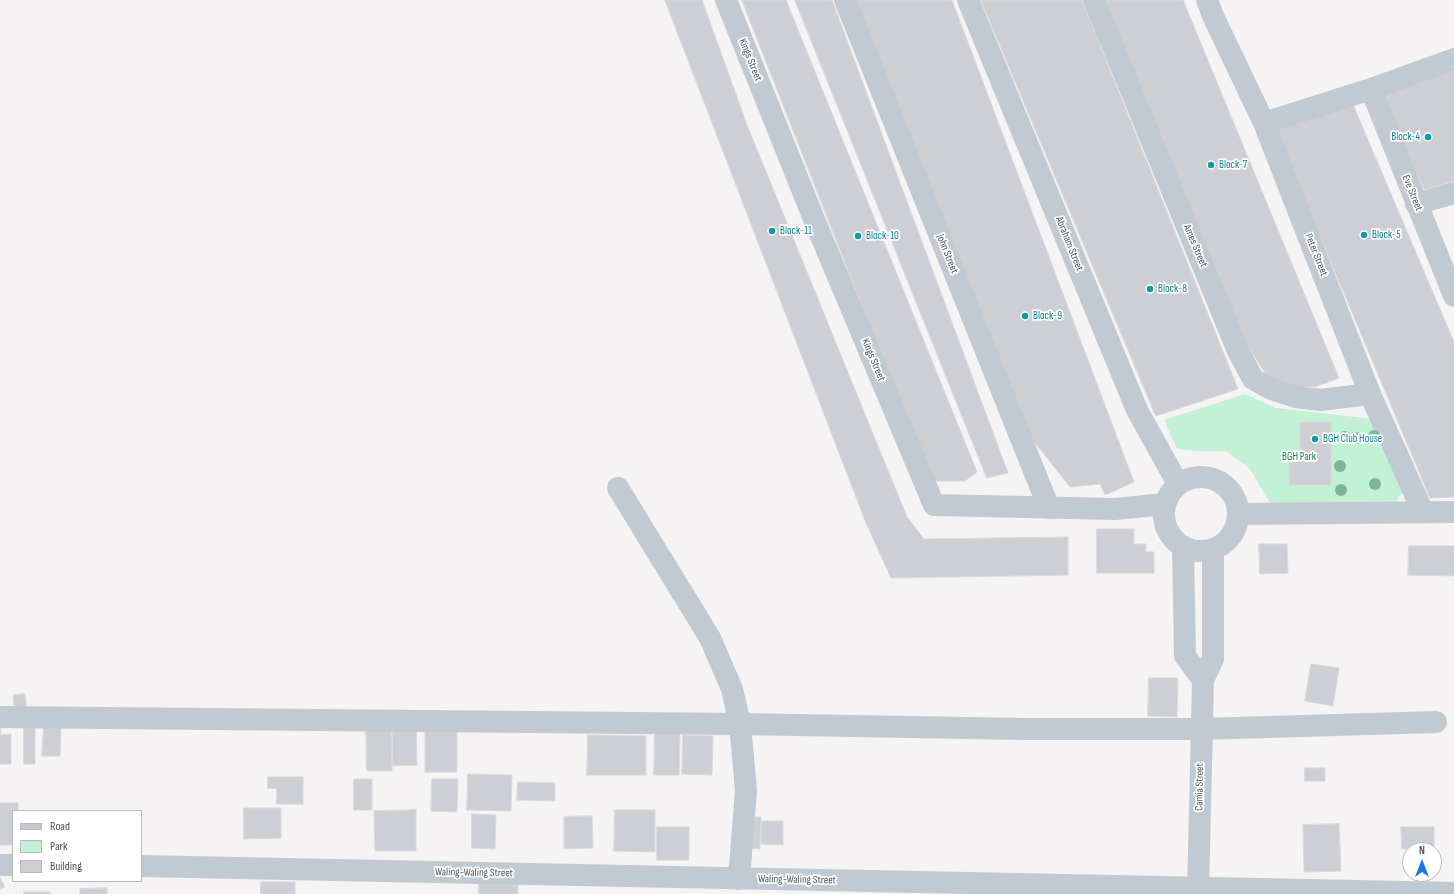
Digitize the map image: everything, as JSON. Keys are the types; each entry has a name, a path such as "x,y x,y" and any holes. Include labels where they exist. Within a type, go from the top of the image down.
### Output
{"street":[{"name":"Kings Street","path":"726,0 818,228 934,505 1116,509 1165,504"},
{"name":"John Street","path":"845,0 1049,508"},
{"name":"Abraham Street","path":"968,0 1137,410 1178,484"},
{"name":"Ames Street","path":"1094,0 1238,351 1254,379 1269,388 1296,397 1320,400 1370,394"},
{"name":"Peter Street","path":"1207,0 1213,16 1264,123 1370,394 1423,512"},
{"path":"1264,123 1371,89 1454,59"},
{"name":"Eve Street","path":"1371,89 1454,296"},
{"path":"1416,204 1454,193"},
{"path":"1200,476 1212,478 1223,483 1232,491 1237,502 1239,514 1237,525 1232,536 1224,544 1213,549 1203,551 1192,550 1183,546 1173,538 1166,528 1163,516 1165,504 1170,493 1178,484 1188,478 1200,476"},
{"path":"618,488 710,638 732,689 740,724 746,790 739,879"},
{"path":"1239,514 1454,512"},
{"path":"1183,546 1185,656 1203,680 1213,659 1213,549"},
{"name":"Camia Street","path":"1198,891 1203,680"},
{"path":"0,717 740,724 1024,729 1201,729 1436,722"},
{"path":"0,865 12,865"},
{"name":"Waling-Waling Street","path":"142,866 717,886 739,879 1198,891 1454,893"}],"green space":[{"name":"BGH Park","path":"1245,394 1276,408 1373,419 1403,492 1394,504 1270,503 1250,469 1226,451 1177,449 1164,420"}],"building":[{"name":"Block-11","path":"665,0 702,0 747,125 907,517 924,539 1068,537 1068,575 891,578 866,523"},
{"name":"Block-10","path":"742,0 786,0 977,472 965,481 931,481"},
{"name":"Block-10","path":"795,0 832,0 1008,473 987,478"},
{"name":"Block-9","path":"854,0 952,0 1134,482 1105,495 1100,484 1070,487 1028,434"},
{"name":"Block-8","path":"981,0 1082,0 1238,389 1156,416"},
{"name":"Block-7","path":"1104,0 1183,0 1339,378 1315,387 1292,387 1267,376 1238,331"},
{"name":"Block-4","path":"1454,67 1454,181 1424,190 1382,93"},
{"name":"Block-5","path":"1351,100 1454,342 1454,497 1430,498 1274,127"},
{"name":"BGH Club House","path":"1300,422 1331,422 1331,485 1289,485 1289,456 1300,456"},
{"path":"1097,529 1134,529 1134,544 1146,544 1146,552 1154,552 1154,573 1097,573"},
{"path":"1259,544 1287,544 1288,573 1260,574"},
{"path":"1409,546 1454,546 1454,576 1408,575"},
{"path":"1311,664 1339,668 1333,706 1305,701"},
{"path":"1149,678 1178,678 1177,717 1148,716"},
{"path":"25,694 27,713 15,714 13,695"},
{"path":"44,724 61,725 60,756 42,756"},
{"path":"0,725 1,735 11,734 11,764 0,764"},
{"path":"457,725 457,772 425,772 425,726"},
{"path":"392,726 416,726 417,765 393,766"},
{"path":"366,727 391,727 392,771 367,771"},
{"path":"24,728 35,728 35,764 24,764"},
{"path":"655,732 680,733 679,775 654,775"},
{"path":"588,735 646,736 646,775 587,775"},
{"path":"683,735 713,736 712,775 682,774"},
{"path":"1305,768 1325,768 1325,781 1305,781"},
{"path":"468,774 512,775 511,811 467,810"},
{"path":"268,777 303,777 303,804 276,804 277,789 268,788"},
{"path":"354,779 372,779 372,810 354,810"},
{"path":"432,779 458,779 457,812 431,811"},
{"path":"518,782 555,783 555,801 517,800"},
{"path":"0,803 18,803 18,810 12,810 12,845 0,845"},
{"path":"244,808 281,808 281,838 244,839"},
{"path":"416,810 416,851 375,851 374,811"},
{"path":"615,810 655,810 655,852 614,851"},
{"path":"472,814 496,815 495,849 472,848"},
{"path":"592,816 593,848 564,849 564,817"},
{"path":"747,817 761,817 760,849 745,848"},
{"path":"762,821 783,821 783,845 762,844"},
{"path":"1339,824 1341,871 1304,872 1303,825"},
{"path":"657,827 689,827 689,860 657,860"},
{"path":"1401,827 1434,827 1434,842 1402,842 1402,849"},
{"path":"0,878 5,887 0,889"},
{"path":"261,882 295,882 295,894 261,894"},
{"path":"479,882 518,882 518,894 479,894"},
{"path":"107,888 107,894 80,894 80,889"},
{"path":"24,892 50,892 50,894 24,894"}],"place":[{"name":"Block-4","path":"1428,137"},
{"name":"Block-7","path":"1211,165"},
{"name":"Block-11","path":"772,231"},
{"name":"Block-5","path":"1364,235"},
{"name":"Block-10","path":"858,236"},
{"name":"Block-8","path":"1150,289"},
{"name":"Block-9","path":"1025,316"},
{"name":"BGH Club House","path":"1315,439"}]}
